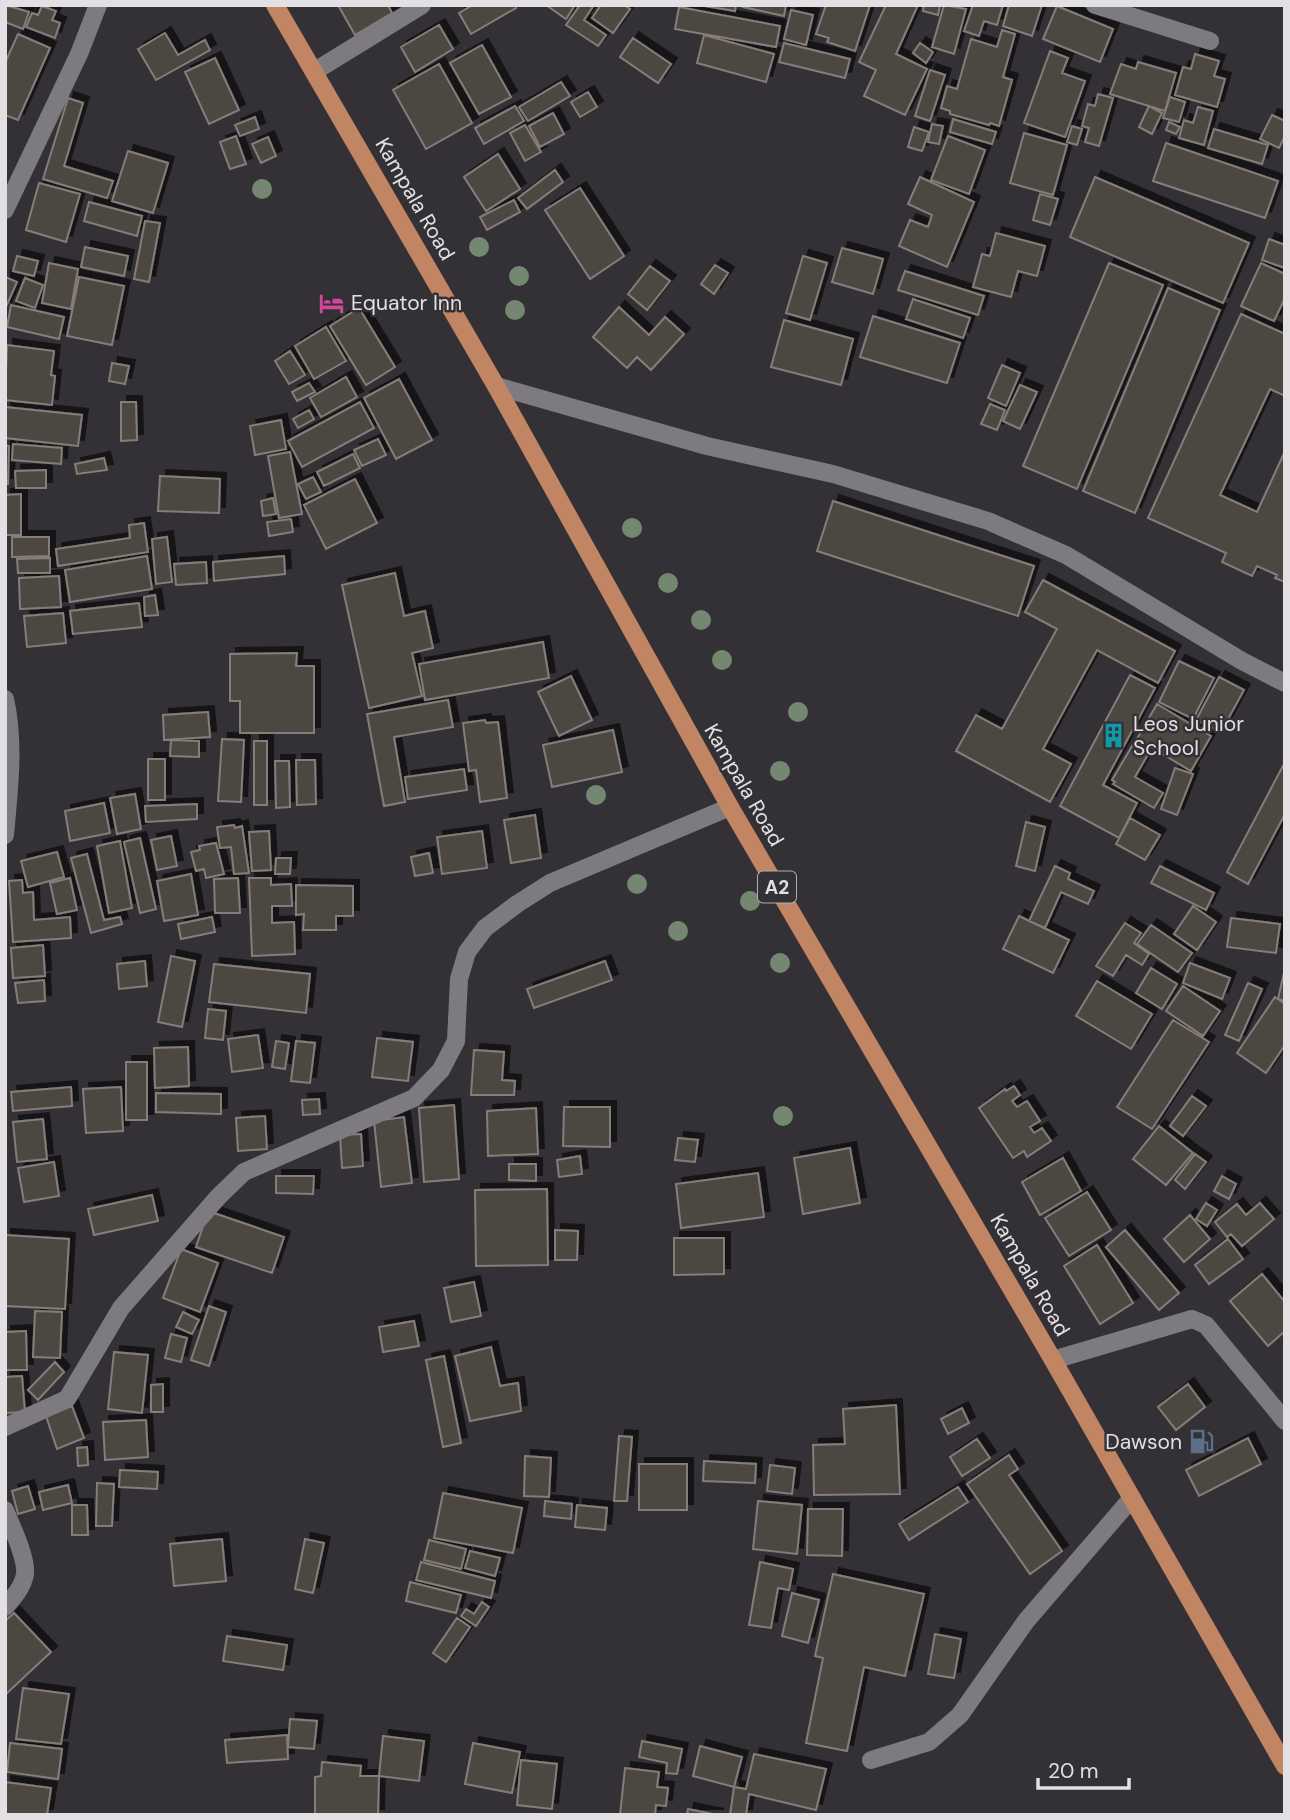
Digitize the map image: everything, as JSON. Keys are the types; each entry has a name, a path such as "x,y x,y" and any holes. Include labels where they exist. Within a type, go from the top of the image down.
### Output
{"main road":[{"name":"Kampala Road","path":"275,5 496,386 730,807 1053,1360 1285,1766"}],"street":[{"path":"5,209 79,54 98,5"},
{"path":"315,71 422,5"},
{"path":"1095,5 1210,41"},
{"path":"496,386 707,446 833,474 988,521 1066,555 1242,661 1285,683"},
{"path":"5,699 11,758 5,835"},
{"path":"5,1427 67,1399 121,1308 219,1196 244,1172 414,1098 441,1070 456,1041 459,979 467,952 485,928 550,883 730,807"},
{"path":"1053,1360 1192,1319 1206,1325 1285,1421"},
{"path":"871,1760 929,1742 960,1715 1026,1621 1132,1498"},
{"path":"5,1510 25,1573 17,1594 5,1607"}],"building":[{"path":"5,5 29,12 23,29 5,22"},
{"path":"338,5 388,5 392,13 355,35"},
{"path":"473,5 515,5 516,8 471,34 459,13"},
{"path":"546,5 575,5 566,19"},
{"path":"580,5 594,5 584,20 606,35 598,46 566,25"},
{"path":"601,5 624,5 630,9 613,33 592,18"},
{"path":"699,5 736,5 735,11"},
{"path":"786,5 784,16 743,7"},
{"path":"826,5 870,5 855,51 827,42 829,38 816,34"},
{"path":"886,5 918,5 896,54 927,69 905,115 864,96 876,70 859,62"},
{"path":"924,5 940,5 938,15 923,11"},
{"path":"944,5 966,9 954,54 932,47"},
{"path":"973,5 1003,5 997,25 984,21 979,36 964,31"},
{"path":"1009,5 1042,5 1032,36 1003,26"},
{"path":"42,6 56,11 52,20 60,23 55,38 26,27 32,13 38,15"},
{"path":"1057,6 1113,29 1100,62 1043,39"},
{"path":"679,7 780,26 776,47 675,29"},
{"path":"791,10 813,15 806,45 784,39"},
{"path":"439,25 453,49 415,72 401,47"},
{"path":"1002,30 1015,34 1003,77 1012,80 999,126 950,114 950,111 941,108 947,86 957,89 971,39 997,47"},
{"path":"165,33 178,55 205,40 210,50 156,80 138,49"},
{"path":"18,34 50,48 18,120 5,115 5,63"},
{"path":"704,35 774,54 766,82 697,63"},
{"path":"633,38 671,64 658,83 620,57"},
{"path":"784,43 850,59 845,78 779,62"},
{"path":"920,43 933,52 926,63 913,53"},
{"path":"482,45 511,97 479,114 450,63"},
{"path":"1050,51 1068,58 1062,73 1085,81 1065,137 1024,123"},
{"path":"1195,54 1219,61 1214,76 1225,79 1217,107 1175,95 1183,67 1191,69"},
{"path":"215,58 239,110 209,124 185,72"},
{"path":"1138,62 1176,73 1165,111 1110,94 1121,64 1136,69"},
{"path":"439,64 472,123 426,149 393,90"},
{"path":"930,70 945,75 930,121 915,116"},
{"path":"561,82 570,96 528,121 519,107"},
{"path":"588,92 597,107 580,117 571,102"},
{"path":"1098,94 1113,98 1099,146 1085,142 1089,128 1082,126 1088,104 1095,106"},
{"path":"1170,97 1185,102 1179,122 1163,118"},
{"path":"68,98 83,103 64,166 113,181 107,198 43,179"},
{"path":"515,106 524,121 484,144 475,128"},
{"path":"1149,106 1162,113 1152,134 1139,127"},
{"path":"1198,107 1213,111 1204,145 1179,138 1184,120 1193,123"},
{"path":"553,113 564,134 540,147 529,126"},
{"path":"1272,115 1285,121 1285,136 1279,148 1260,139"},
{"path":"255,117 259,129 240,136 235,125"},
{"path":"953,119 996,132 992,144 950,132"},
{"path":"1169,122 1180,127 1176,134 1166,130"},
{"path":"932,124 943,126 939,144 928,142"},
{"path":"525,125 541,152 525,161 510,133"},
{"path":"1072,126 1082,129 1077,145 1067,142"},
{"path":"914,127 929,132 922,151 908,147"},
{"path":"1214,129 1268,145 1262,164 1208,148"},
{"path":"1024,133 1067,145 1053,195 1010,183"},
{"path":"236,136 246,164 230,169 220,142"},
{"path":"948,136 985,150 969,194 931,180"},
{"path":"268,137 276,156 261,163 252,144"},
{"path":"1166,143 1278,181 1265,218 1153,181"},
{"path":"128,151 168,163 153,213 112,201"},
{"path":"498,154 520,189 486,211 464,177"},
{"path":"555,170 563,182 527,209 518,198"},
{"path":"920,177 974,202 947,267 899,246 910,220 928,227 932,215 908,204"},
{"path":"1095,177 1249,243 1223,303 1070,237"},
{"path":"39,183 80,194 66,242 26,230"},
{"path":"580,188 624,256 590,279 545,210"},
{"path":"1040,194 1058,199 1050,225 1033,220"},
{"path":"514,200 520,212 487,230 480,217"},
{"path":"89,202 142,216 137,236 84,221"},
{"path":"145,221 160,223 149,282 134,279"},
{"path":"996,233 1045,246 1037,276 1018,271 1011,297 973,287 982,254 990,256"},
{"path":"1269,239 1285,245 1285,268 1262,260"},
{"path":"85,247 128,256 124,276 81,267"},
{"path":"842,248 883,259 873,294 832,282"},
{"path":"17,256 38,261 34,276 13,271"},
{"path":"803,256 827,263 810,320 786,313"},
{"path":"49,263 78,269 71,309 42,303"},
{"path":"1109,263 1163,285 1077,489 1023,466"},
{"path":"1261,263 1285,274 1285,298 1274,321 1241,306"},
{"path":"715,265 728,273 714,294 701,284"},
{"path":"650,266 670,281 647,310 628,294"},
{"path":"905,271 984,296 978,315 898,290"},
{"path":"5,277 17,282 5,309"},
{"path":"79,277 124,286 112,345 67,336"},
{"path":"25,278 43,285 35,308 16,301"},
{"path":"1168,288 1220,310 1135,513 1083,491"},
{"path":"913,299 970,318 963,338 906,319"},
{"path":"11,305 64,317 59,339 7,327"},
{"path":"619,307 649,335 665,317 684,334 651,370 637,357 627,368 593,337"},
{"path":"359,308 395,367 366,385 330,326"},
{"path":"1241,314 1285,334 1285,396 1270,389 1220,495 1257,512 1285,451 1285,582 1275,578 1277,575 1257,566 1252,576 1222,562 1226,553 1148,518"},
{"path":"873,316 960,343 947,383 860,357"},
{"path":"784,320 853,339 841,385 771,367"},
{"path":"326,327 346,361 314,379 295,346"},
{"path":"7,345 54,351 51,375 55,376 52,405 5,400"},
{"path":"290,351 305,375 289,384 275,361"},
{"path":"112,363 129,366 125,384 109,381"},
{"path":"1002,365 1020,373 1006,406 988,398"},
{"path":"346,377 357,397 321,417 310,398"},
{"path":"399,379 432,440 396,459 364,398"},
{"path":"309,383 315,392 297,401 292,392"},
{"path":"1020,385 1037,392 1020,429 1003,421"},
{"path":"121,402 136,402 137,440 121,441"},
{"path":"360,402 374,428 302,467 288,441"},
{"path":"990,404 1005,410 997,430 981,424"},
{"path":"5,407 82,415 78,446 5,438"},
{"path":"309,410 314,419 298,428 293,419"},
{"path":"281,420 286,449 255,455 250,426"},
{"path":"378,439 386,455 362,466 354,450"},
{"path":"13,444 62,448 61,464 12,460"},
{"path":"5,445 9,446 8,484 5,484"},
{"path":"290,452 302,514 279,518 268,456"},
{"path":"353,454 360,468 324,486 317,472"},
{"path":"104,458 107,470 77,474 75,464"},
{"path":"46,470 46,488 16,488 15,471"},
{"path":"160,476 220,479 219,513 158,511"},
{"path":"313,477 321,492 306,499 298,484"},
{"path":"355,479 377,523 326,549 304,505"},
{"path":"21,494 21,535 5,535 5,495"},
{"path":"273,498 276,514 263,516 261,501"},
{"path":"833,501 1034,566 1018,616 817,551"},
{"path":"291,519 293,532 269,536 267,522"},
{"path":"144,523 148,552 58,566 56,549 130,538 129,525"},
{"path":"12,537 49,537 49,556 12,557"},
{"path":"167,537 172,582 156,584 152,539"},
{"path":"147,556 152,589 70,602 65,570"},
{"path":"284,556 285,574 214,581 213,562"},
{"path":"50,558 50,573 18,573 17,559"},
{"path":"206,562 207,583 176,585 174,564"},
{"path":"395,573 404,616 425,611 433,648 412,653 422,696 369,708 342,585"},
{"path":"59,576 61,607 20,609 19,578"},
{"path":"1043,580 1175,651 1158,683 1097,650 1043,749 1071,764 1050,802 956,751 976,715 1002,729 1057,629 1025,612"},
{"path":"155,595 158,615 145,616 144,597"},
{"path":"139,603 142,627 73,634 70,611"},
{"path":"63,613 66,643 27,647 24,616"},
{"path":"543,642 549,678 425,700 419,664"},
{"path":"297,653 296,666 314,666 314,733 240,733 240,701 230,701 230,654"},
{"path":"1179,661 1214,678 1193,719 1159,702"},
{"name":"Leos Junior School","path":"1130,675 1155,688 1103,785 1137,803 1119,838 1060,806"},
{"path":"571,676 592,720 559,736 538,692"},
{"path":"1219,677 1244,690 1221,732 1196,720"},
{"path":"448,700 453,727 394,737 405,802 384,806 367,714"},
{"path":"1157,704 1211,736 1191,771 1137,739"},
{"path":"208,712 210,737 164,740 163,715"},
{"path":"485,720 486,723 498,722 507,798 480,802 476,770 469,771 463,723"},
{"path":"613,730 622,772 552,787 543,745"},
{"path":"222,739 244,740 241,802 218,801"},
{"path":"171,740 199,741 199,757 170,756"},
{"path":"254,741 267,741 267,805 254,805"},
{"path":"1135,741 1150,751 1135,777 1163,793 1154,808 1113,784 1115,782 1112,780"},
{"path":"148,759 165,759 165,800 148,800"},
{"path":"296,760 315,760 316,804 297,805"},
{"path":"275,761 289,761 290,807 276,808"},
{"path":"1285,762 1285,814 1248,884 1227,872"},
{"path":"1175,768 1193,774 1177,815 1161,809"},
{"path":"464,769 467,790 408,799 405,777"},
{"path":"135,794 141,829 117,834 110,798"},
{"path":"104,803 110,833 70,841 65,811"},
{"path":"197,804 197,819 146,822 145,806"},
{"path":"535,815 541,858 511,863 504,820"},
{"path":"1130,818 1160,835 1145,860 1116,844"},
{"path":"1026,822 1045,827 1035,871 1016,866"},
{"path":"234,825 235,828 242,826 249,873 234,874 231,847 220,848 217,827"},
{"path":"269,831 271,870 252,871 249,832"},
{"path":"482,831 487,868 442,874 437,837"},
{"path":"171,836 177,866 157,870 151,840"},
{"path":"140,838 156,909 140,913 124,842"},
{"path":"120,841 132,908 109,913 97,846"},
{"path":"216,843 224,874 206,878 204,869 196,871 191,852 200,850 199,846"},
{"path":"57,852 64,877 28,887 21,861"},
{"path":"429,853 433,873 415,876 411,857"},
{"path":"87,854 104,920 120,917 122,924 91,933 71,858"},
{"path":"276,858 291,858 290,874 275,874"},
{"path":"1055,866 1070,873 1068,879 1094,891 1088,904 1061,892 1045,928 1029,921"},
{"path":"1160,866 1214,893 1206,910 1151,883"},
{"path":"191,874 198,915 164,921 157,881"},
{"path":"70,878 77,910 57,914 50,883"},
{"path":"238,878 240,913 215,913 214,879"},
{"path":"249,878 271,878 271,885 291,884 292,906 272,906 272,923 294,922 295,954 252,956"},
{"path":"22,880 23,893 33,892 34,920 70,917 71,938 13,942 9,881"},
{"path":"296,885 353,886 353,916 336,916 336,930 303,930 304,914 296,915"},
{"path":"1193,906 1216,922 1197,950 1174,934"},
{"path":"1019,916 1069,940 1053,973 1003,949"},
{"path":"212,917 215,932 181,939 178,924"},
{"path":"1231,918 1280,924 1276,953 1227,947"},
{"path":"1125,923 1141,933 1134,943 1149,954 1142,965 1126,955 1113,976 1096,966"},
{"path":"1151,925 1192,953 1178,972 1137,944"},
{"path":"43,945 45,976 13,978 11,948"},
{"path":"171,956 195,961 182,1027 158,1022"},
{"path":"145,961 147,986 119,989 117,964"},
{"path":"605,961 612,980 534,1008 527,989"},
{"path":"1190,963 1230,978 1222,999 1183,983"},
{"path":"214,964 310,974 306,1013 209,1002"},
{"path":"1151,968 1177,984 1162,1009 1136,993"},
{"path":"1285,968 1285,1001 1278,999"},
{"path":"44,980 45,1001 18,1003 15,983"},
{"path":"1097,981 1152,1014 1131,1049 1076,1016"},
{"path":"1248,983 1262,989 1239,1041 1225,1035"},
{"path":"1183,986 1220,1011 1203,1036 1166,1011"},
{"path":"1275,997 1285,1004 1285,1045 1266,1073 1237,1053"},
{"path":"208,1009 226,1011 223,1040 205,1038"},
{"path":"1173,1020 1209,1042 1152,1129 1117,1107"},
{"path":"258,1035 263,1068 232,1072 228,1039"},
{"path":"377,1038 413,1042 408,1081 372,1077"},
{"path":"276,1041 289,1043 285,1069 272,1067"},
{"path":"296,1041 315,1043 310,1083 291,1081"},
{"path":"188,1047 189,1086 155,1088 154,1048"},
{"path":"474,1050 504,1052 502,1080 515,1081 514,1095 471,1095"},
{"path":"126,1062 147,1062 147,1120 126,1120"},
{"path":"1014,1086 1020,1095 1012,1101 1017,1107 1027,1101 1040,1121 1030,1127 1034,1133 1042,1128 1051,1141 1027,1157 1024,1151 1013,1158 979,1108 1005,1089 1006,1091"},
{"path":"71,1087 72,1106 13,1111 11,1092"},
{"path":"121,1087 123,1131 86,1133 83,1089"},
{"path":"156,1093 221,1094 221,1114 156,1112"},
{"path":"1192,1096 1206,1106 1183,1136 1170,1126"},
{"path":"319,1099 320,1114 303,1115 302,1100"},
{"path":"454,1105 459,1179 424,1182 419,1108"},
{"path":"564,1107 610,1107 610,1147 563,1146"},
{"path":"536,1108 538,1154 488,1156 487,1111"},
{"path":"265,1116 267,1149 238,1151 236,1118"},
{"path":"404,1117 412,1183 381,1187 374,1121"},
{"path":"43,1119 47,1159 17,1162 13,1122"},
{"path":"1159,1126 1193,1153 1166,1185 1133,1159"},
{"path":"361,1134 363,1166 342,1168 340,1135"},
{"path":"678,1138 698,1140 695,1162 675,1160"},
{"path":"850,1148 860,1203 803,1214 794,1158"},
{"path":"1195,1154 1206,1162 1185,1189 1175,1180"},
{"path":"580,1156 582,1174 559,1177 557,1160"},
{"path":"1063,1158 1081,1191 1040,1215 1022,1182"},
{"path":"54,1162 59,1196 24,1202 18,1168"},
{"path":"509,1164 536,1164 536,1181 509,1180"},
{"path":"758,1173 764,1217 681,1228 676,1184"},
{"path":"276,1176 314,1176 313,1194 276,1193"},
{"path":"1222,1176 1236,1184 1229,1199 1214,1191"},
{"path":"547,1189 548,1265 476,1266 475,1190"},
{"path":"1087,1192 1111,1230 1069,1256 1045,1218"},
{"path":"152,1195 158,1221 94,1235 88,1209"},
{"path":"1206,1203 1217,1210 1207,1226 1196,1219"},
{"path":"1260,1203 1274,1219 1242,1246 1231,1234 1227,1237 1215,1222 1237,1204 1246,1215"},
{"path":"208,1211 284,1237 272,1273 196,1247"},
{"path":"1190,1215 1210,1239 1184,1262 1164,1239"},
{"path":"555,1230 578,1231 577,1260 555,1260"},
{"path":"1125,1230 1179,1293 1159,1310 1106,1247"},
{"path":"5,1235 69,1239 65,1309 5,1306"},
{"path":"674,1238 724,1238 724,1274 674,1275"},
{"path":"1228,1239 1243,1259 1209,1284 1195,1265"},
{"path":"1097,1245 1133,1303 1100,1324 1064,1266"},
{"path":"181,1249 218,1263 200,1312 163,1298"},
{"path":"1262,1274 1285,1302 1285,1331 1268,1346 1230,1301"},
{"path":"474,1282 481,1316 451,1322 444,1288"},
{"path":"209,1306 226,1312 209,1366 191,1360"},
{"path":"35,1311 62,1312 60,1358 33,1357"},
{"path":"183,1312 199,1320 192,1334 176,1327"},
{"path":"414,1321 419,1346 383,1352 379,1327"},
{"path":"26,1331 27,1370 5,1370 5,1332"},
{"path":"171,1334 187,1338 181,1362 165,1358"},
{"path":"491,1347 500,1386 518,1383 521,1411 470,1421 455,1356"},
{"path":"114,1352 148,1355 142,1413 108,1409"},
{"path":"444,1356 461,1443 443,1447 426,1360"},
{"path":"55,1362 64,1372 38,1400 28,1390"},
{"path":"22,1376 25,1412 5,1413 5,1377"},
{"path":"163,1384 163,1412 151,1412 151,1385"},
{"path":"1188,1384 1205,1407 1176,1430 1158,1407"},
{"path":"896,1405 900,1494 814,1495 813,1445 845,1444 843,1409"},
{"path":"72,1406 84,1438 57,1449 46,1416"},
{"path":"962,1408 969,1423 948,1434 941,1419"},
{"path":"146,1420 148,1457 105,1460 103,1422"},
{"path":"619,1436 632,1437 627,1501 614,1501"},
{"path":"1248,1438 1261,1464 1199,1496 1186,1470"},
{"path":"977,1439 990,1458 962,1476 950,1457"},
{"path":"87,1447 88,1465 78,1466 77,1448"},
{"path":"1009,1455 1018,1469 1009,1475 1062,1551 1030,1574 967,1484"},
{"path":"525,1456 551,1458 549,1497 524,1496"},
{"path":"704,1461 756,1464 755,1483 703,1481"},
{"path":"639,1464 687,1464 687,1510 639,1510"},
{"path":"770,1465 795,1468 792,1494 767,1491"},
{"path":"120,1470 158,1472 157,1489 119,1487"},
{"path":"97,1483 114,1484 112,1526 96,1526"},
{"path":"68,1485 72,1503 43,1510 39,1492"},
{"path":"28,1486 35,1509 18,1514 12,1491"},
{"path":"958,1487 968,1502 909,1540 899,1524"},
{"path":"443,1493 522,1508 513,1553 434,1538"},
{"path":"545,1501 572,1504 571,1519 544,1516"},
{"path":"758,1501 802,1505 797,1554 753,1549"},
{"path":"72,1505 87,1505 88,1535 72,1535"},
{"path":"577,1505 607,1508 605,1530 575,1527"},
{"path":"808,1509 843,1509 842,1556 807,1555"},
{"path":"222,1539 226,1581 174,1586 170,1544"},
{"path":"305,1539 324,1543 313,1593 295,1589"},
{"path":"429,1540 466,1549 461,1569 424,1560"},
{"path":"470,1551 500,1558 495,1576 465,1568"},
{"path":"421,1562 495,1581 491,1598 416,1580"},
{"path":"760,1562 793,1569 789,1590 778,1588 771,1628 749,1625"},
{"path":"833,1574 924,1594 905,1676 864,1667 847,1751 806,1743 823,1658 815,1656"},
{"path":"410,1582 461,1595 456,1613 406,1601"},
{"path":"792,1593 819,1600 808,1643 782,1636"},
{"path":"482,1602 489,1607 476,1626 461,1616 466,1609 474,1614"},
{"path":"14,1613 51,1652 5,1695 5,1621"},
{"path":"457,1618 470,1627 446,1662 433,1653"},
{"path":"935,1634 961,1639 954,1678 928,1674"},
{"path":"227,1636 287,1645 283,1670 223,1661"},
{"path":"23,1688 69,1694 61,1744 16,1739"},
{"path":"290,1719 317,1721 314,1749 288,1747"},
{"path":"287,1735 288,1759 227,1763 225,1740"},
{"path":"383,1736 424,1741 419,1781 379,1776"},
{"path":"642,1741 682,1749 677,1774 666,1773 667,1763 639,1757"},
{"path":"10,1743 62,1749 58,1779 7,1772"},
{"path":"473,1743 520,1752 512,1793 465,1784"},
{"path":"700,1746 742,1757 734,1787 693,1776"},
{"path":"754,1754 826,1769 816,1810 749,1794 746,1815 730,1815 734,1787 746,1789"},
{"path":"521,1760 557,1764 552,1809 517,1805"},
{"path":"322,1762 361,1766 360,1776 379,1776 378,1815 315,1815 315,1777 321,1776"},
{"path":"625,1768 659,1772 657,1787 668,1788 666,1806 656,1805 655,1815 620,1815"},
{"path":"5,1782 51,1788 47,1815 5,1815"},
{"path":"688,1809 718,1815 687,1815"}],"place":[{"name":"Equator Inn","path":"331,303"},
{"name":"Leos Junior School","path":"1113,736"},
{"name":"Dawson","path":"1202,1442"}]}
